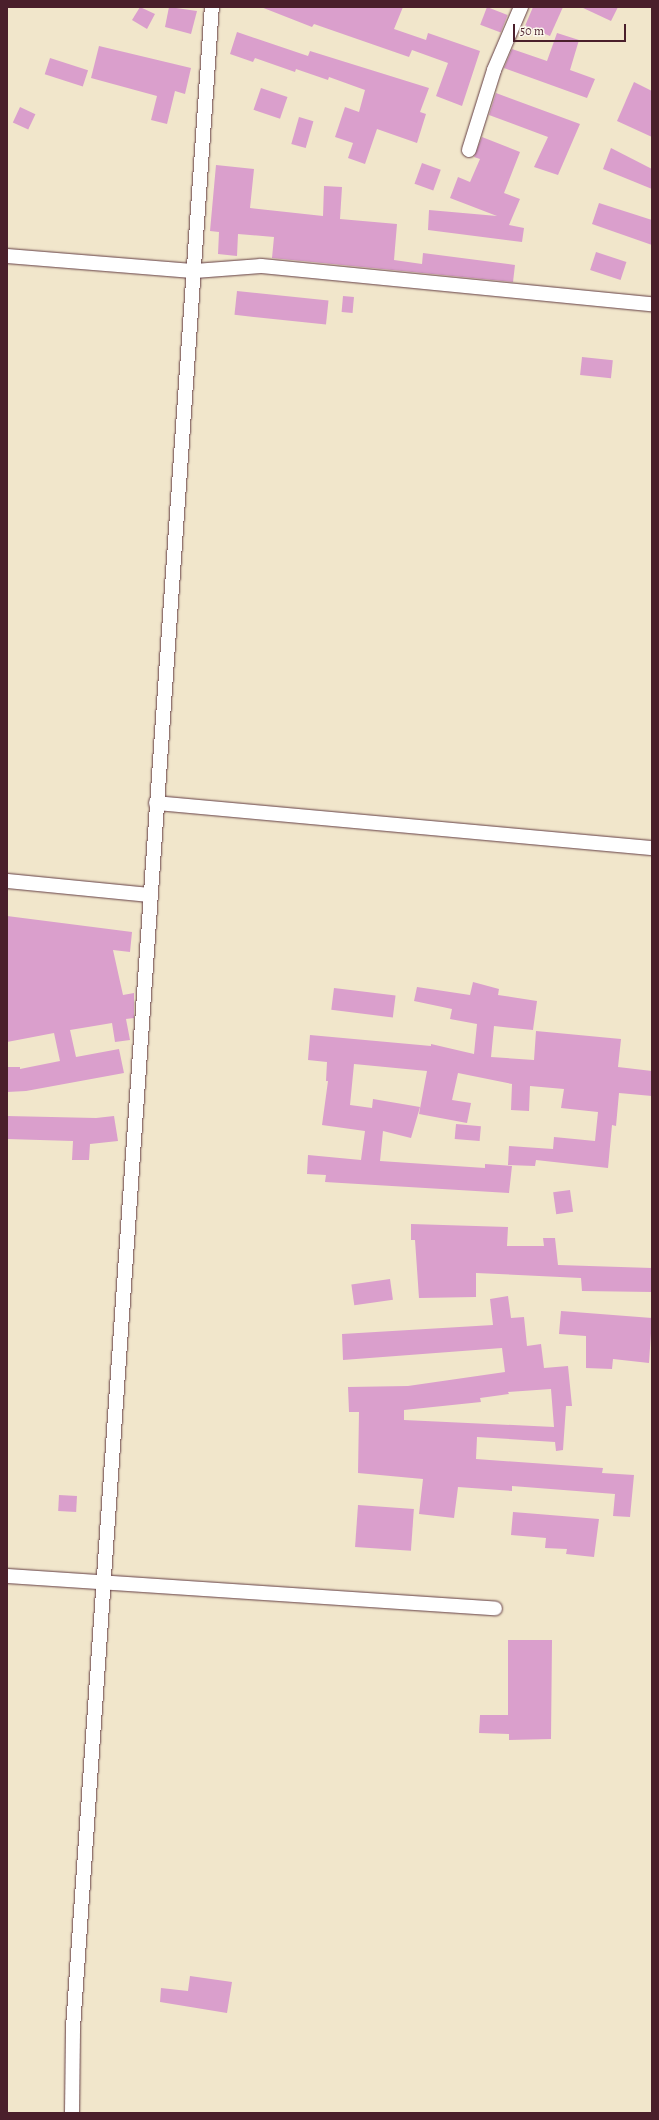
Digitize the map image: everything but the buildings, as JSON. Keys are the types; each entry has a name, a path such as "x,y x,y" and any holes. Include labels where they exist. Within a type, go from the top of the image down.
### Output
{"street":[{"path":"72,2113 73,2028 156,803 195,271 212,7"},
{"path":"469,150 494,70 522,7"},
{"path":"7,256 195,271 261,266 652,304"},
{"path":"156,803 652,848"},
{"path":"7,881 150,895"},
{"path":"7,1576 495,1608"}]}
